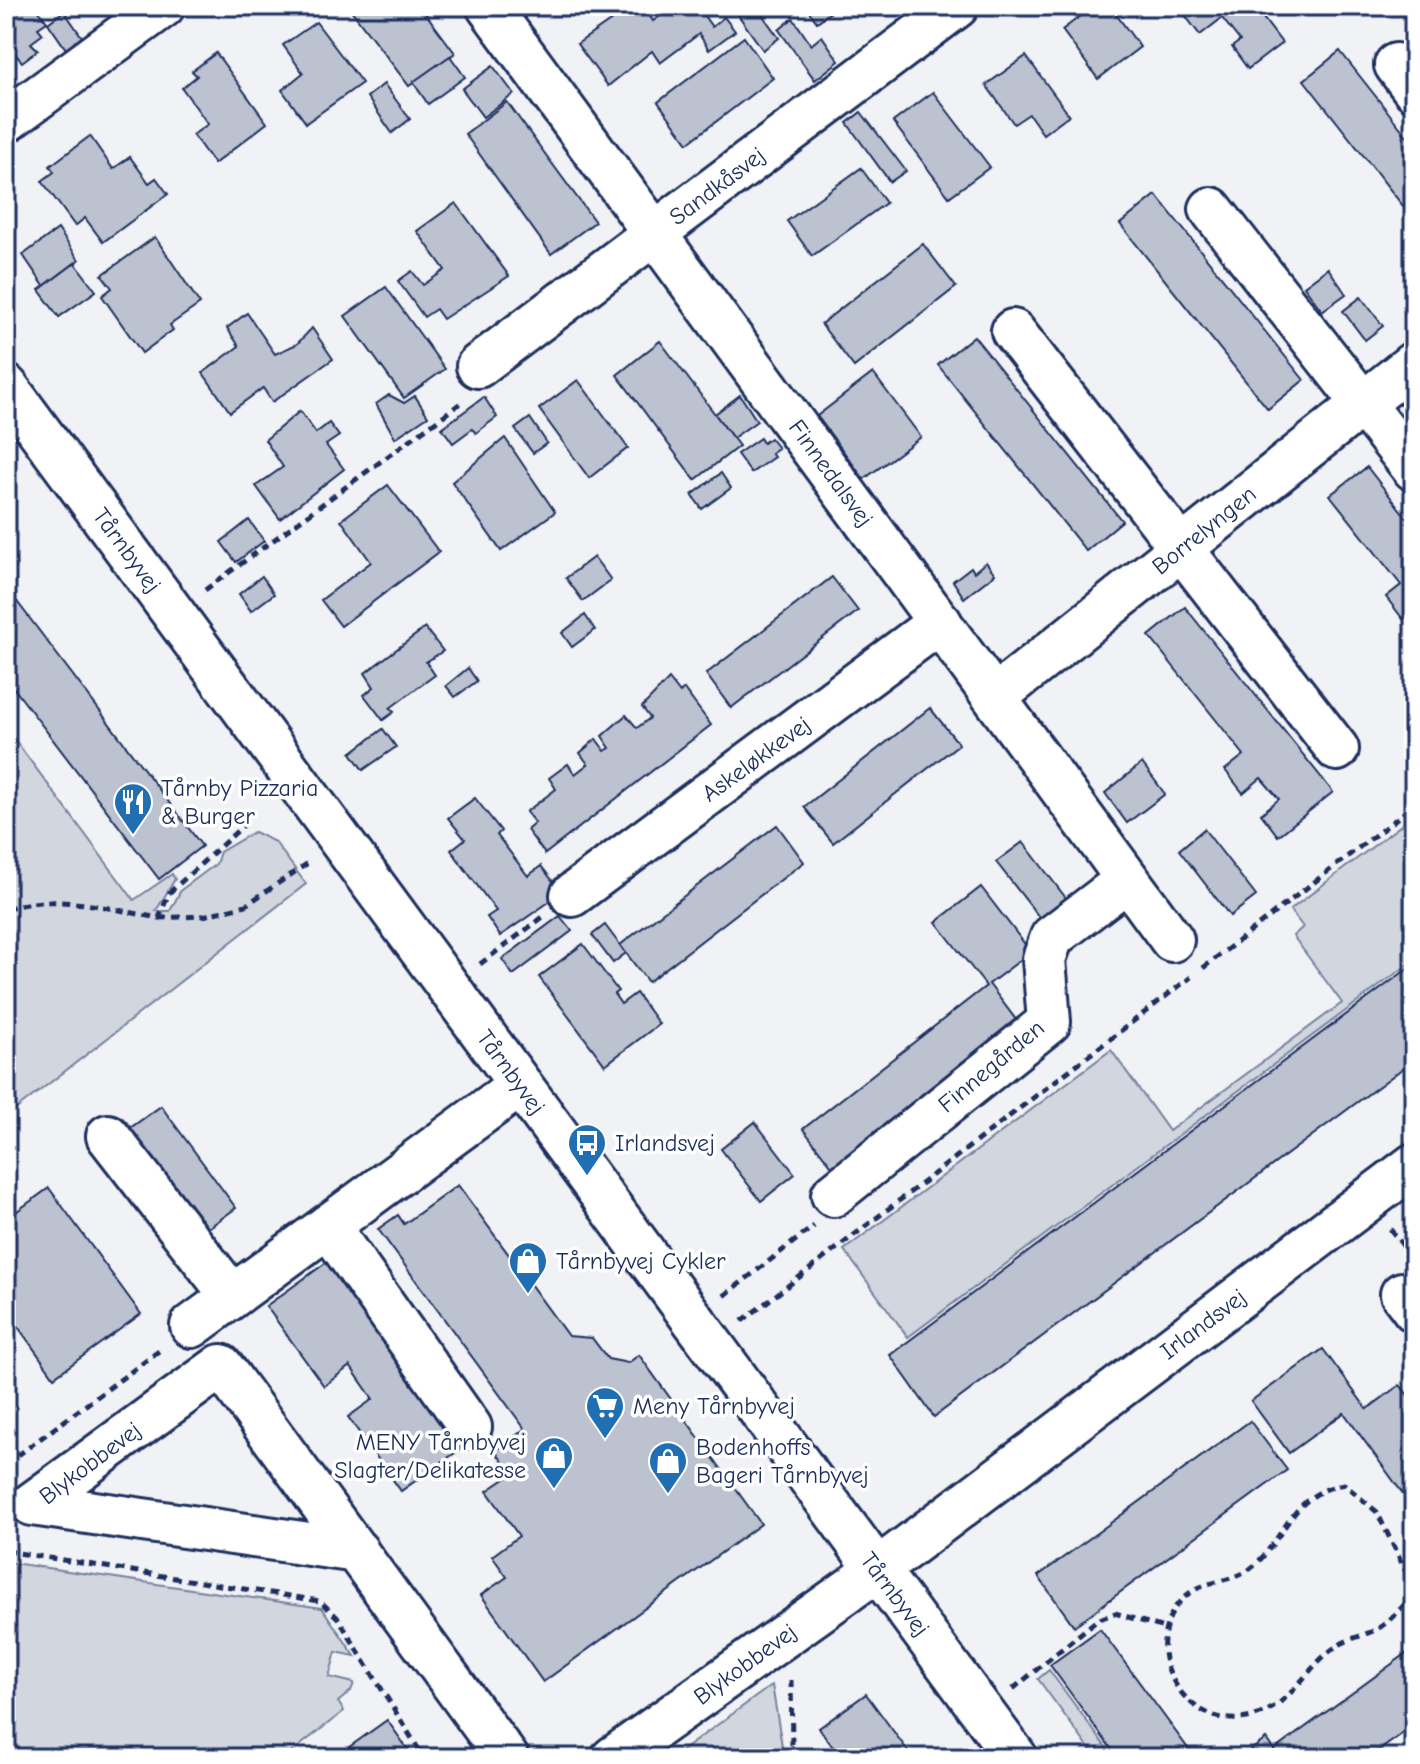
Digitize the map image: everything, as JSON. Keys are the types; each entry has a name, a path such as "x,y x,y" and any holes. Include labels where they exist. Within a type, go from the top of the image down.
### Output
{"street":[{"path":"6,121 163,6"},
{"name":"Finnedalsvej","path":"488,6 1172,940"},
{"name":"Sandkåsvej","path":"478,366 957,6"},
{"path":"1211,209 1414,469"},
{"path":"1013,331 1337,749"},
{"name":"Borrelyngen","path":"995,697 1414,363"},
{"name":"Tårnbyvej","path":"6,386 1016,1758"},
{"name":"Askeløkkevej","path":"572,895 940,622"},
{"name":"Finnegården","path":"833,1195 1049,1022 1044,959 1052,937 1127,880"},
{"path":"192,1326 520,1085"},
{"path":"108,1136 232,1296"},
{"name":"Irlandsvej","path":"877,1570 1414,1165"},
{"path":"328,1226 470,1427"},
{"name":"Blykobbevej","path":"19,1501 221,1366 507,1758"},
{"name":"Blykobbevej","path":"19,1501 357,1551"},
{"name":"Blykobbevej","path":"613,1758 877,1570"}],"path":[{"path":"173,614 479,389 478,366"},
{"path":"702,1332 787,1288 1414,805"},
{"path":"159,918 169,893 245,824"},
{"path":"6,909 21,904 63,900 159,918 203,916 246,905 340,841"},
{"path":"449,988 572,895"},
{"path":"702,1332 834,1210 833,1195"},
{"path":"6,1464 192,1326"},
{"path":"1414,1588 1377,1512 1344,1484 1322,1488 1306,1499 1270,1550 1251,1570 1205,1583 1187,1594 1164,1628 1167,1668 1184,1696 1213,1718 1238,1720 1258,1717 1279,1703 1330,1651 1342,1642 1375,1630 1414,1595"},
{"path":"6,1551 320,1601 338,1618 424,1758"},
{"path":"983,1713 1097,1620 1115,1613 1164,1628"},
{"path":"784,1758 792,1745 790,1631"},
{"path":"792,1745 801,1758"}],"shaded area":[{"path":"6,728 134,900 172,874 175,879 156,911 170,911 181,890 216,864 220,852 254,832 275,842 306,884 6,1117"},
{"path":"1414,815 1414,960 908,1337 844,1250 1111,1050 1169,1131 1342,1003 1293,936 1303,927 1290,910"},
{"path":"6,1562 322,1608 355,1656 336,1652 329,1677 354,1683 351,1691 338,1702 344,1711 284,1758 6,1758"},
{"path":"1049,1670 1114,1758 1096,1758 1038,1679"},
{"path":"772,1685 784,1758 672,1758"}],"building":[{"path":"6,6 35,6 47,22 38,28 43,34 31,43 38,50 22,62 16,55 6,63"},
{"path":"348,6 420,6 455,53 409,86"},
{"path":"632,6 643,6 653,21 674,6 697,6 712,27 724,17 735,31 709,50 699,34 660,63 652,51 608,86 577,44"},
{"path":"744,6 756,6 779,38 763,50 736,12"},
{"path":"805,6 839,6 817,22"},
{"path":"1094,6 1110,6 1140,47 1098,79 1062,30"},
{"path":"1178,6 1236,6 1240,12 1254,6 1282,43 1248,69 1232,47 1240,41 1222,18 1200,35"},
{"path":"64,11 82,37 66,49 48,23"},
{"path":"793,18 811,45 822,36 839,61 815,80 779,30"},
{"path":"316,22 362,83 306,123 282,90 303,73 283,45"},
{"path":"744,37 773,78 688,143 658,102"},
{"path":"1340,51 1414,145 1414,220 1304,80"},
{"path":"216,53 267,123 214,164 193,135 208,124 182,88 197,76 192,71"},
{"path":"450,56 465,77 428,104 413,82"},
{"path":"1026,56 1069,115 1043,134 1029,114 1014,124 986,85"},
{"path":"493,66 514,94 483,117 462,89"},
{"path":"384,84 410,119 392,133 367,97"},
{"path":"933,92 990,167 949,197 893,122"},
{"path":"507,102 595,222 551,254 465,134"},
{"path":"861,112 906,171 890,182 847,123"},
{"path":"90,136 113,169 130,157 149,183 156,178 168,194 103,242 85,218 75,226 42,181 54,172 50,166"},
{"path":"861,168 886,203 812,256 787,221"},
{"path":"1156,195 1304,380 1268,409 1120,224"},
{"path":"456,203 509,276 443,319 436,309 424,317 398,281 412,271 423,285 445,270 417,231"},
{"path":"58,229 79,260 44,286 23,255"},
{"path":"155,237 200,304 170,325 173,330 142,353 102,296 112,288 102,275"},
{"path":"923,244 956,287 854,367 821,324"},
{"path":"75,263 96,291 59,317 39,290"},
{"path":"1328,268 1346,294 1322,311 1304,286"},
{"path":"386,287 445,369 404,398 345,316"},
{"path":"1361,297 1383,326 1365,340 1343,311"},
{"path":"247,313 275,354 297,344 312,328 333,359 272,402 263,388 230,412 203,373 239,346 227,328"},
{"path":"974,336 1122,521 1086,551 938,365"},
{"path":"660,341 739,446 695,480 617,375"},
{"path":"873,373 921,437 864,479 817,416"},
{"path":"578,380 628,448 589,478 539,409"},
{"path":"389,395 404,403 415,396 428,416 395,438 376,404"},
{"path":"740,395 757,421 733,438 715,414"},
{"path":"484,397 497,417 476,433 472,429 453,443 442,428"},
{"path":"300,411 316,433 329,423 339,436 326,445 344,469 280,519 256,486 283,467 265,440"},
{"path":"530,418 547,443 533,453 515,429"},
{"path":"505,438 555,512 501,551 452,482"},
{"path":"760,438 763,443 770,438 778,448 771,453 774,457 751,473 737,454"},
{"path":"1367,467 1414,527 1414,610 1403,619 1386,597 1401,585 1330,495"},
{"path":"721,473 731,488 702,509 692,495"},
{"path":"388,485 439,552 341,626 321,600 371,562 341,520"},
{"path":"249,520 264,541 236,562 221,542"},
{"path":"594,557 611,580 583,601 566,578"},
{"path":"986,562 995,574 964,598 953,581 971,567 974,572"},
{"path":"262,576 274,594 251,611 239,594"},
{"path":"832,577 858,611 731,708 706,674"},
{"path":"6,587 202,846 159,879 6,678"},
{"path":"1185,607 1333,792 1278,836 1261,814 1279,799 1261,778 1243,793 1225,770 1244,755 1149,636"},
{"path":"585,615 595,630 572,647 562,633"},
{"path":"425,628 443,651 426,662 435,675 390,708 394,712 383,720 364,695 374,687 365,673"},
{"path":"468,668 477,681 455,697 446,686"},
{"path":"669,679 680,693 684,689 711,725 545,854 527,830 535,823 526,812 556,789 549,778 568,764 575,774 588,764 580,753 596,739 605,751 610,748 602,736 626,715 637,728 650,718 642,707"},
{"path":"930,708 959,744 833,843 804,807"},
{"path":"383,729 396,747 363,770 351,753"},
{"path":"1142,763 1165,794 1127,823 1105,793"},
{"path":"475,798 501,831 497,835 528,876 541,866 562,893 500,936 487,917 496,911 451,850 465,839 448,818"},
{"path":"777,825 804,862 648,982 620,945"},
{"path":"1204,829 1256,896 1230,916 1179,850"},
{"path":"1023,842 1069,902 1043,922 996,862"},
{"path":"981,887 1031,952 989,984 1023,1029 838,1174 803,1129 986,986 936,922"},
{"path":"560,916 572,931 513,975 502,959"},
{"path":"605,925 626,953 613,963 592,935"},
{"path":"583,944 618,991 614,994 621,1004 636,993 659,1024 605,1065 539,977"},
{"path":"1414,964 1414,1060 934,1417 890,1355"},
{"path":"161,1106 236,1208 193,1239 119,1136"},
{"path":"755,1122 795,1174 761,1201 721,1149"},
{"name":"Meny Tårnbyvej","path":"458,1185 568,1336 592,1338 608,1359 628,1363 639,1355 761,1524 543,1682 481,1595 507,1577 492,1556 519,1536 487,1491 512,1474 495,1451 525,1429 378,1229 398,1215 404,1224"},
{"path":"49,1188 141,1314 54,1377 6,1310 6,1219"},
{"path":"327,1262 462,1448 401,1491 348,1417 373,1399 350,1366 324,1386 266,1306"},
{"path":"1323,1349 1367,1409 1400,1385 1414,1403 1414,1509 1344,1413 1289,1453 1251,1401"},
{"path":"1250,1421 1287,1470 1074,1626 1038,1576"},
{"path":"1100,1629 1195,1758 1118,1758 1050,1665"},
{"path":"1414,1648 1414,1725 1369,1758 1240,1758 1266,1739 1274,1750"},
{"path":"866,1694 913,1758 841,1758 819,1728"},
{"path":"387,1720 414,1758 334,1758"}],"place":[{"name":"Tårnby Pizzaria & Burger","path":"133,836"},
{"name":"Irlandsvej","path":"587,1177"},
{"name":"Tårnbyvej Cykler","path":"528,1295"},
{"name":"Meny Tårnbyvej","path":"605,1440"},
{"name":"MENY Tårnbyvej Slagter/Delikatesse","path":"554,1490"},
{"name":"Bodenhoffs Bageri Tårnbyvej","path":"668,1495"}]}
